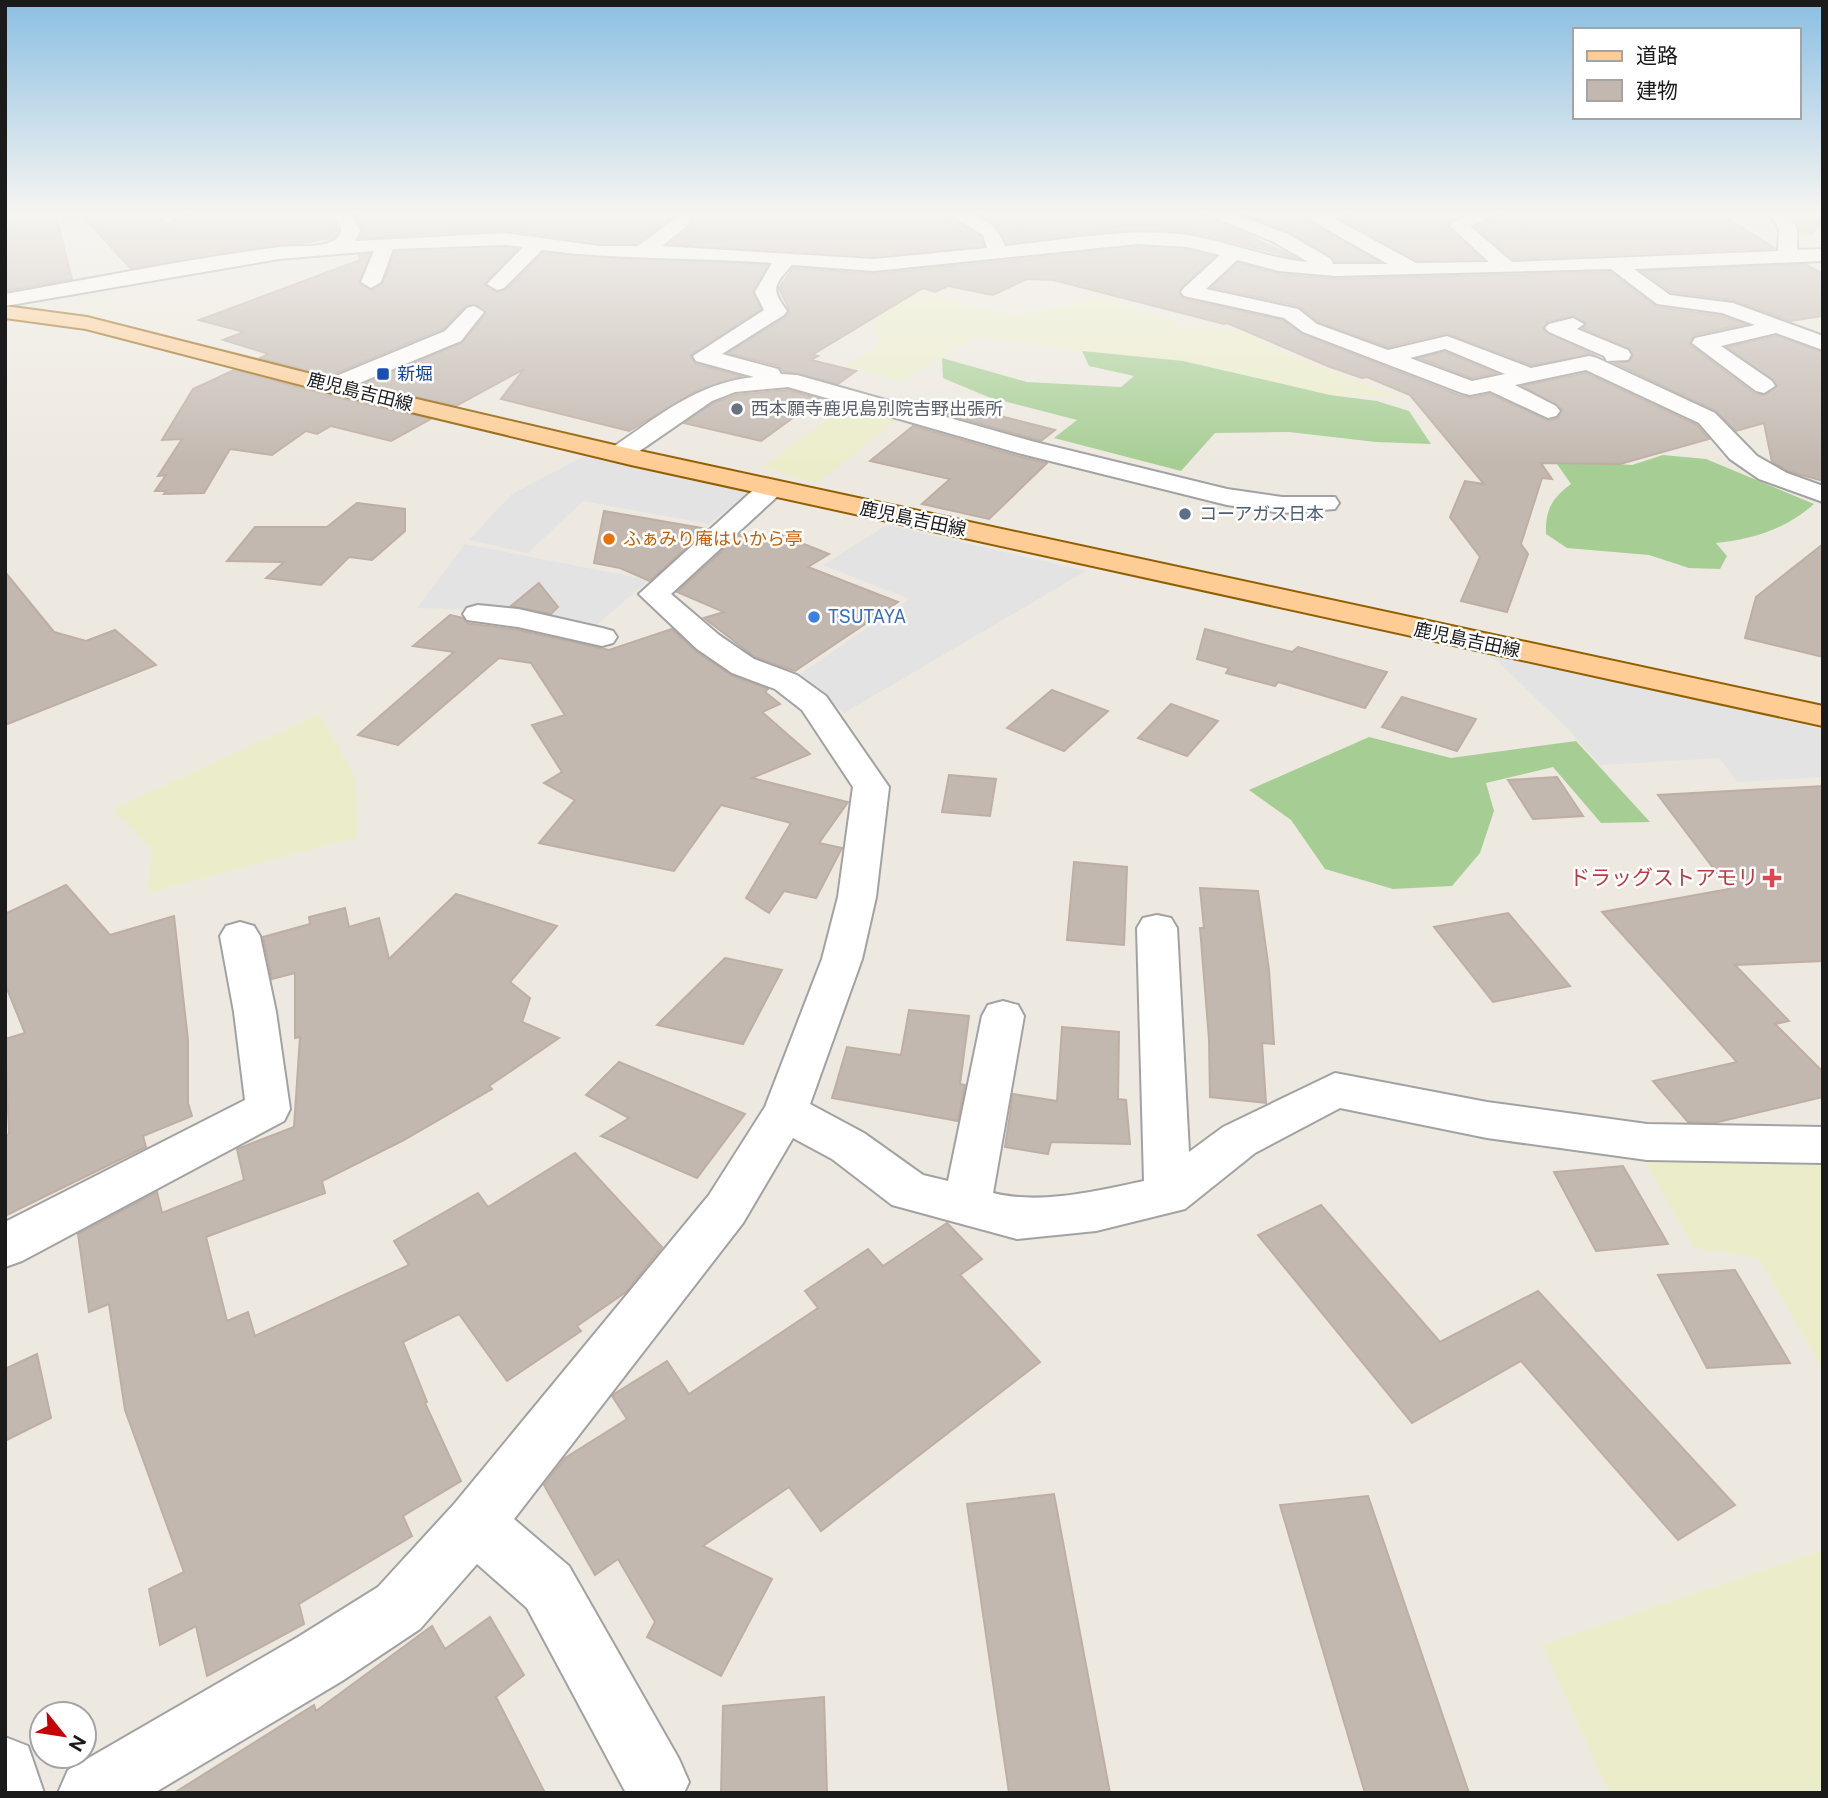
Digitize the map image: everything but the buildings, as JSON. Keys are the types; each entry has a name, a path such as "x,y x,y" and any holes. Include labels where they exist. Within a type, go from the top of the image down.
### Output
{"main road":[{"name":"鹿児島吉田線","path":"5,312 87,323 332,386 619,454 1823,716"}],"street":[{"path":"5,300 29,296"},
{"path":"765,296 769,306 777,311 704,356 1027,448 1227,497 1282,505 1326,503"},
{"path":"1210,296 1291,313 1310,328 1470,388 1620,355 1556,328 1573,324"},
{"path":"1659,296 1664,300 1726,307 1823,344"},
{"path":"332,386 453,336 474,312"},
{"path":"1764,386 1703,343 1776,327"},
{"path":"1385,357 1447,342 1525,374"},
{"path":"1589,363 1707,418 1719,426 1736,452 1760,471 1823,494"},
{"path":"619,454 704,396 731,386 789,380"},
{"path":"1492,382 1548,411"},
{"path":"91,1793 320,1659 399,1608 475,1523 726,1209 785,1112 842,959 857,897 872,786 814,703 786,682 743,666 708,642 654,594 771,488"},
{"path":"478,614 519,618 602,637"},
{"path":"1157,928 1168,1195"},
{"path":"5,1246 268,1109 255,1012 240,936"},
{"path":"967,1206 1003,1016"},
{"path":"785,1112 848,1146 909,1191 1017,1219 1096,1210 1168,1195 1239,1140 1335,1090 1487,1120 1647,1142 1790,1142 1823,1145"},
{"path":"475,1523 548,1587 656,1782"},
{"path":"5,1769 11,1793"}],"green space":[{"path":"908,296 936,296 1016,316 1105,296 1181,325 1247,332 1279,351 1400,397 1330,395 1183,361 1082,351 977,336 901,381 846,366 879,346 874,322 889,307"},
{"path":"1082,351 1183,361 1330,395 1377,401 1409,411 1431,444 1376,442 1289,432 1215,433 1181,471 1054,438 1077,420 988,397 943,378 942,358 1027,382 1121,387 1134,376 1089,366"},
{"path":"849,403 902,415 817,483 762,467"},
{"path":"1543,444 1603,463 1632,465 1663,455 1706,459 1814,504 1792,520 1768,531 1743,539 1716,543 1727,556 1720,569 1689,568 1649,555 1567,548 1546,534 1546,526 1551,505 1571,484"},
{"path":"319,714 356,778 357,837 148,893 152,849 113,809"},
{"path":"1369,737 1451,758 1576,741 1650,822 1601,823 1553,767 1486,783 1494,811 1480,853 1452,886 1393,889 1325,869 1291,820 1249,790"},
{"path":"1645,1162 1823,1165 1823,1370 1759,1258 1694,1248"},
{"path":"1823,1550 1823,1793 1609,1793 1542,1645"}],"shaded area":[{"path":"584,456 748,493 709,524 583,501 528,553 469,540 512,494"},
{"path":"887,525 1086,571 844,713 800,674 909,599 823,565"},
{"path":"465,544 649,580 593,628 516,610 417,608"},
{"path":"1488,652 1823,729 1823,777 1737,782 1719,758 1600,765 1569,730"}],"place":[{"name":"新堀","path":"383,374"},
{"name":"西本願寺鹿児島別院吉野出張所","path":"737,409"},
{"name":"コーアガス日本","path":"1185,514"},
{"name":"ふぁみり庵はいから亭","path":"609,539"},
{"name":"TSUTAYA","path":"814,617"},
{"name":"ドラッグストアモリ","path":"1772,878"}]}
